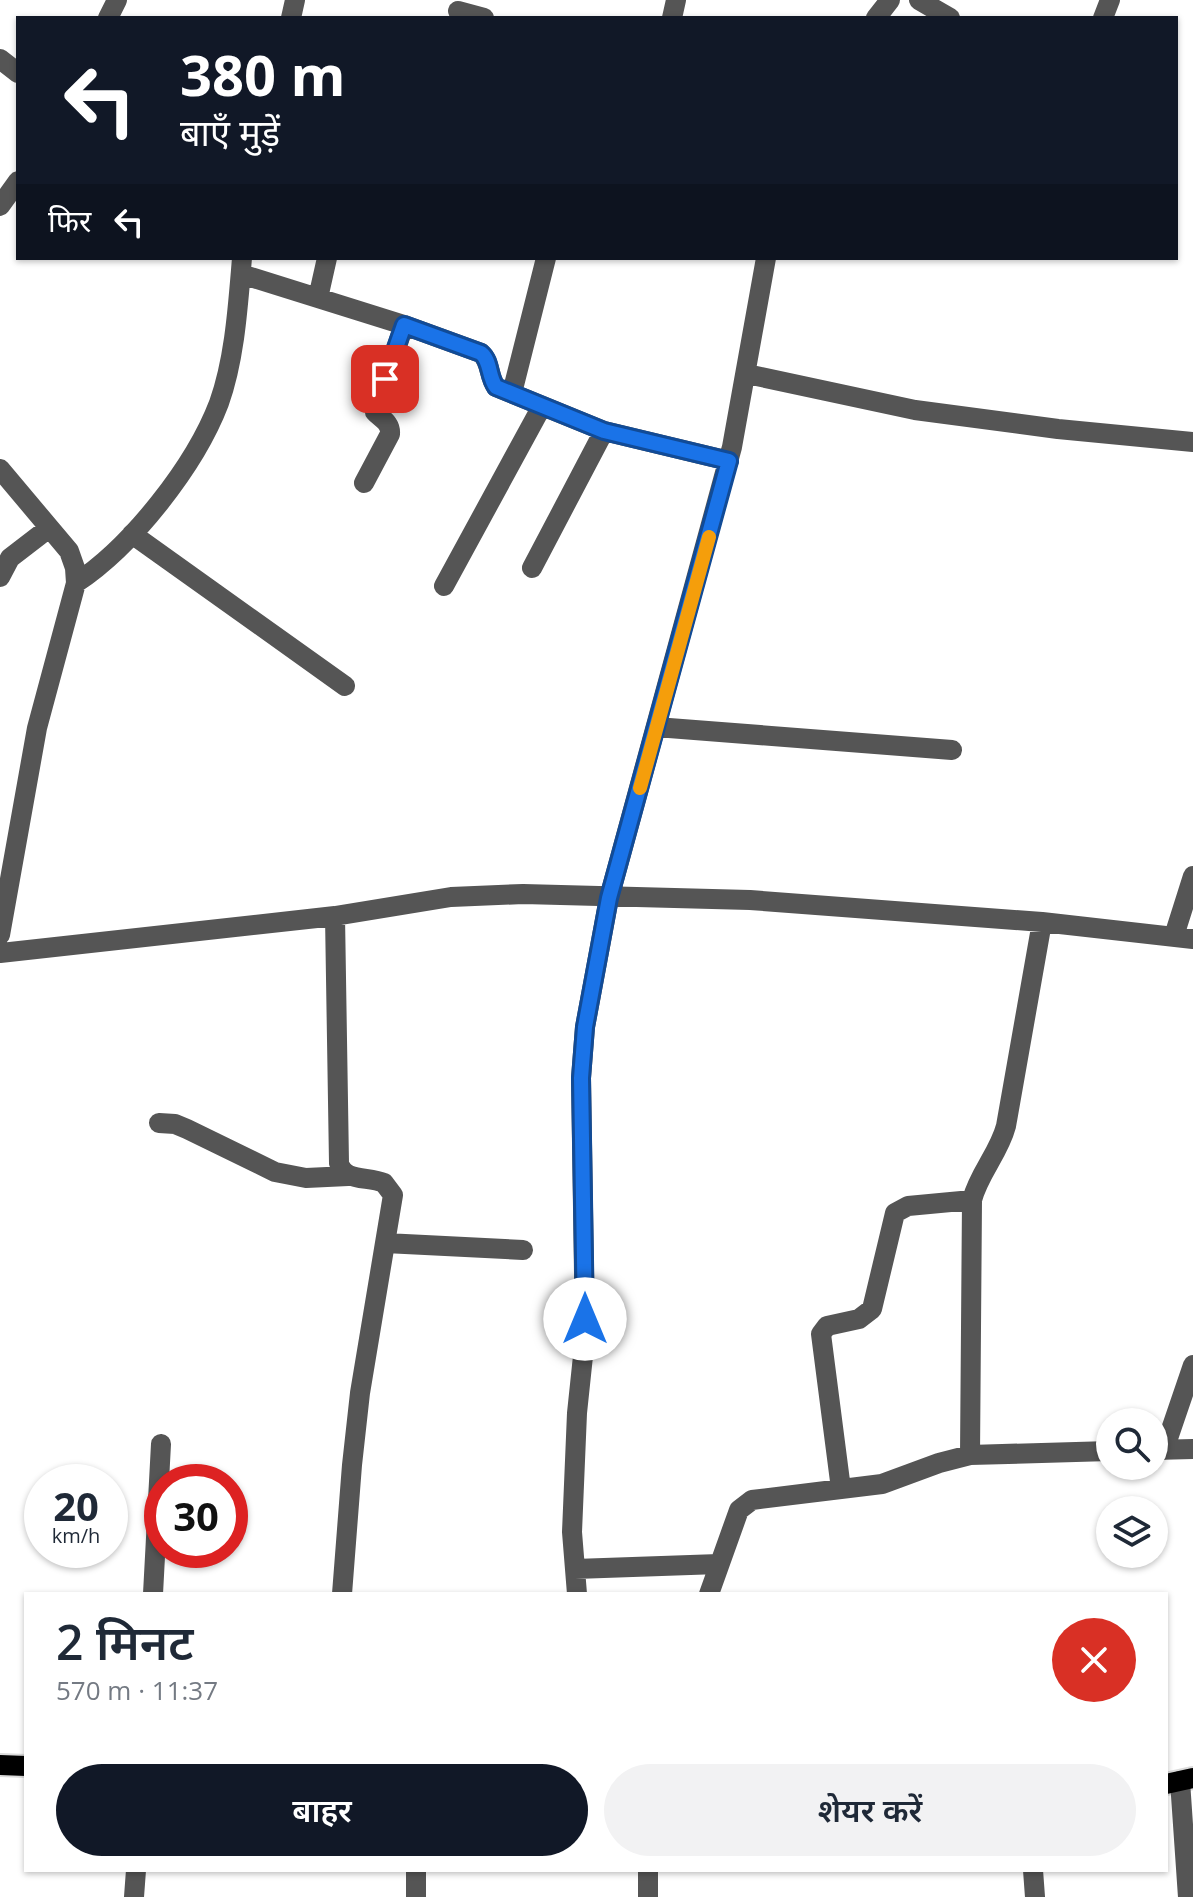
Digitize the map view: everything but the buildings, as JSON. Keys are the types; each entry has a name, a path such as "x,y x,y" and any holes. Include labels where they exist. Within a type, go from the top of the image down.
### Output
{"main road":[{"path":"0,1765 24,1766"}],"street":[{"path":"878,16 890,0"},
{"path":"919,0 947,16"},
{"path":"0,59 16,71"},
{"path":"0,206 16,184"},
{"path":"318,298 327,260"},
{"path":"512,393 545,260"},
{"path":"577,1592 572,1532 577,1413 585,1337 581,1078 585,1027 609,898 729,461 766,260"},
{"path":"76,583 102,564 132,534 157,505 197,447 220,400 231,350 241,266 318,298 481,353 488,362 496,387 604,431 729,461"},
{"path":"364,483 390,434 391,428 375,412 404,325"},
{"path":"747,374 915,410 1058,429 1193,442"},
{"path":"444,586 542,406"},
{"path":"532,568 604,431"},
{"path":"0,469 73,560 76,583 40,714 0,935"},
{"path":"0,577 10,558 49,528"},
{"path":"132,534 345,686"},
{"path":"656,727 952,750"},
{"path":"0,953 335,916 418,901 484,895 750,900 1042,922 1183,938 1193,876"},
{"path":"335,916 339,1163 341,1171 348,1176"},
{"path":"970,1455 972,1200 976,1187 996,1154 1006,1126 1042,922"},
{"path":"159,1123 187,1129 275,1172 306,1178 348,1176 378,1180 390,1188 393,1195 357,1419 342,1592"},
{"path":"841,1489 821,1334 827,1326 859,1319 872,1309 895,1213 908,1206 972,1200"},
{"path":"385,1243 523,1250"},
{"path":"1168,1428 1193,1365"},
{"path":"153,1592 161,1444"},
{"path":"1168,1450 1193,1449"},
{"path":"710,1592 736,1517 744,1504 752,1500 882,1484 970,1455 1096,1451"},
{"path":"575,1569 719,1564"},
{"path":"1180,1781 1188,1897"},
{"path":"134,1897 136,1872"},
{"path":"416,1872 416,1897"},
{"path":"648,1872 648,1897"},
{"path":"1033,1872 1035,1897"}],"slow traffic":[{"path":"640,788 709,537"}],"route":[{"path":"385,379 404,325 481,353 488,362 496,387 617,435 729,461 609,898 585,1027 581,1078 585,1319"}]}
